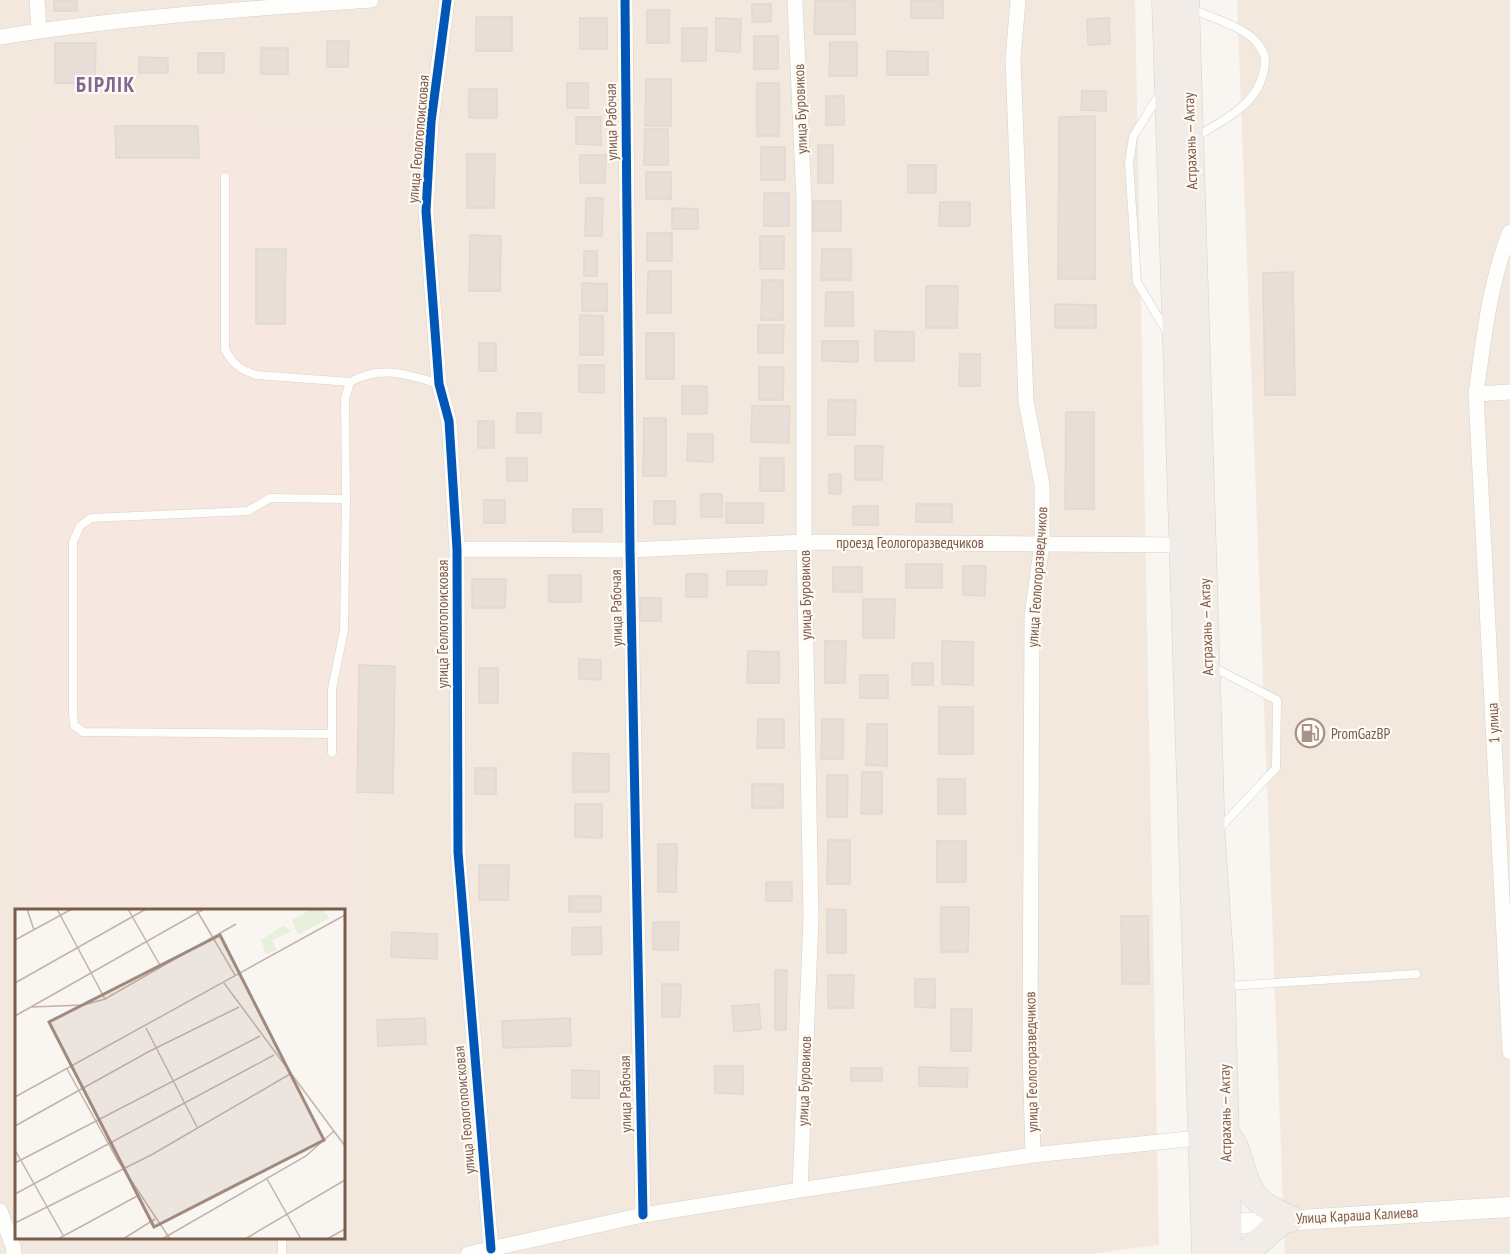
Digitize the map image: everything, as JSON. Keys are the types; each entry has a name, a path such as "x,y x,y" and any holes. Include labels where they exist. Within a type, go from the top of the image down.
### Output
{"highway":[{"name":"Астрахань — Актау","path":"1179,2 1168,79 1183,545 1216,1225 1229,1254"},
{"name":"Астрахань — Актау","path":"1179,2 1190,140 1212,837 1222,986 1213,1136"},
{"path":"1213,1136 1235,1147 1252,1195 1270,1210 1288,1219 1254,1246 1249,1254"},
{"name":"Астрахань — Актау","path":"1205,1254 1216,1225"}],"street":[{"path":"37,0 39,30"},
{"path":"0,37 231,5 371,0"},
{"name":"улица Геологопоисковая","path":"447,0 431,123 426,211 439,384 449,421 457,549 458,852 491,1250"},
{"name":"улица Рабочая","path":"625,0 630,550 643,1215"},
{"name":"улица Буровиков","path":"795,0 804,201 804,542 811,918 800,1190"},
{"name":"улица Геологоразведчиков","path":"1018,0 1013,60 1026,401 1042,485 1042,543 1032,616 1030,1052 1033,1155"},
{"name":"1 улица","path":"1510,232 1502,253 1476,394 1504,817 1510,1053"},
{"path":"1476,394 1510,392"},
{"name":"проезд Геологоразведчиков","path":"457,549 630,550 804,542 1183,545"},
{"path":"468,1254 643,1215 800,1190 1033,1155 1213,1136"},
{"name":"Улица Караша Калиева","path":"1216,1225 1510,1207"},
{"path":"0,1211 14,1254"}],"lane":[{"path":"1179,2 1238,29 1258,43 1266,58 1262,80 1248,103 1190,140"},
{"path":"1168,79 1133,137 1130,163 1137,282 1177,349"},
{"path":"225,177 225,349 230,361 256,375 350,382 363,375 399,372 439,384"},
{"path":"332,753 332,689 344,630 345,399 350,382"},
{"path":"332,734 83,732 74,725 73,713 73,542 80,526 91,518 248,511 270,498 346,499"},
{"path":"1207,664 1277,700 1276,768 1212,837"},
{"path":"1222,986 1416,974"}],"shaded area":[{"name":"БІРЛІК","path":"0,0 1135,0 1159,1245 1091,1254 0,1254"},
{"path":"1237,0 1510,0 1510,1254 1285,1254"},
{"path":"32,117 402,122 393,793 357,793 356,1142 345,1141 345,909 24,909"}],"building":[{"path":"54,0 77,0 77,11 54,11"},
{"path":"815,0 855,0 855,34 814,34"},
{"path":"911,0 943,0 943,18 911,18"},
{"path":"752,4 771,4 771,22 752,22"},
{"path":"647,10 669,10 669,43 647,43"},
{"path":"476,17 512,17 512,51 476,51"},
{"path":"580,18 607,18 607,49 580,49"},
{"path":"716,18 741,19 740,52 716,51"},
{"path":"1109,18 1110,44 1088,45 1087,19"},
{"path":"682,28 707,28 706,61 682,61"},
{"path":"754,36 778,36 778,69 754,69"},
{"path":"327,41 349,41 348,67 327,67"},
{"path":"830,42 857,42 857,76 829,76"},
{"path":"55,43 96,43 95,84 55,83"},
{"path":"261,48 288,48 288,74 261,74"},
{"path":"887,51 928,52 928,75 887,75"},
{"path":"198,53 224,53 224,73 198,73"},
{"path":"139,57 168,58 168,73 139,73"},
{"path":"646,79 671,79 671,126 645,126"},
{"path":"567,83 588,83 588,108 567,108"},
{"path":"757,83 779,83 779,136 757,136"},
{"path":"469,89 497,89 497,118 469,118"},
{"path":"1082,91 1106,91 1106,111 1081,110"},
{"path":"826,96 844,96 844,125 826,125"},
{"path":"1095,116 1095,279 1058,279 1059,117"},
{"path":"576,117 601,117 601,145 576,144"},
{"path":"115,126 198,126 199,158 116,158"},
{"path":"645,129 668,129 668,165 644,165"},
{"path":"818,145 833,145 833,183 818,183"},
{"path":"761,147 785,147 785,180 761,180"},
{"path":"467,154 495,154 494,208 467,208"},
{"path":"580,155 606,155 605,183 580,183"},
{"path":"908,165 936,165 936,193 908,193"},
{"path":"646,172 671,172 671,199 646,199"},
{"path":"764,193 789,193 789,226 764,226"},
{"path":"586,198 603,198 602,236 585,236"},
{"path":"813,201 841,201 841,231 812,231"},
{"path":"940,202 970,202 970,226 939,226"},
{"path":"672,208 698,209 698,229 672,229"},
{"path":"647,233 672,233 672,261 647,261"},
{"path":"470,235 501,236 500,291 469,291"},
{"path":"760,236 784,236 784,269 760,269"},
{"path":"256,249 286,249 285,324 256,324"},
{"path":"822,249 851,249 851,280 821,280"},
{"path":"584,251 597,251 597,276 584,276"},
{"path":"648,271 671,271 671,313 647,313"},
{"path":"1293,272 1295,395 1265,395 1263,273"},
{"path":"762,280 783,280 783,320 761,320"},
{"path":"582,283 607,284 607,311 582,311"},
{"path":"926,286 958,286 957,328 926,328"},
{"path":"826,292 853,292 853,326 825,326"},
{"path":"1055,304 1096,305 1096,328 1055,328"},
{"path":"580,315 603,316 603,355 580,355"},
{"path":"758,325 784,325 783,353 758,353"},
{"path":"875,331 914,332 914,361 875,361"},
{"path":"646,333 674,333 674,379 646,379"},
{"path":"822,341 858,341 858,362 822,361"},
{"path":"479,343 496,343 496,371 479,371"},
{"path":"960,354 980,354 980,386 959,386"},
{"path":"579,365 604,365 604,393 579,392"},
{"path":"759,367 784,367 783,400 759,400"},
{"path":"682,386 707,386 707,414 682,414"},
{"path":"828,400 856,400 855,435 828,435"},
{"path":"752,406 790,406 789,443 751,442"},
{"path":"1066,412 1094,412 1094,509 1065,509"},
{"path":"517,413 541,413 541,433 517,433"},
{"path":"644,418 666,418 666,476 643,476"},
{"path":"478,421 494,421 494,448 478,448"},
{"path":"688,434 713,434 713,462 687,461"},
{"path":"855,446 883,446 882,480 855,480"},
{"path":"507,458 527,458 527,481 507,481"},
{"path":"760,458 784,458 784,491 760,491"},
{"path":"829,474 841,474 841,494 829,494"},
{"path":"701,494 722,494 722,517 701,517"},
{"path":"484,500 505,500 505,523 484,523"},
{"path":"654,501 675,501 675,524 654,524"},
{"path":"726,503 763,503 763,523 726,523"},
{"path":"916,504 952,504 952,522 916,522"},
{"path":"853,506 878,506 878,525 853,525"},
{"path":"573,509 602,509 602,532 573,532"},
{"path":"906,564 942,564 942,588 906,588"},
{"path":"963,566 986,566 985,596 963,595"},
{"path":"833,567 862,567 862,592 833,592"},
{"path":"727,571 767,571 766,585 727,585"},
{"path":"686,574 707,574 707,597 686,597"},
{"path":"549,575 581,575 581,602 549,602"},
{"path":"472,579 506,579 505,608 472,608"},
{"path":"640,598 661,598 661,621 640,621"},
{"path":"863,599 895,599 894,638 863,638"},
{"path":"825,641 846,641 845,683 825,683"},
{"path":"942,641 973,642 973,685 942,684"},
{"path":"748,651 779,652 779,683 747,683"},
{"path":"579,659 601,660 601,680 579,679"},
{"path":"912,663 933,663 933,685 912,685"},
{"path":"359,665 395,666 393,793 357,792"},
{"path":"479,668 498,668 498,703 479,703"},
{"path":"860,675 888,675 888,698 860,698"},
{"path":"939,707 973,707 973,754 939,754"},
{"path":"758,719 784,719 784,748 757,748"},
{"path":"822,719 843,719 843,759 821,759"},
{"path":"867,724 887,724 887,766 866,765"},
{"path":"1305,725 1317,725 1317,745 1306,745"},
{"path":"573,753 609,754 609,792 573,792"},
{"path":"475,768 496,768 496,794 475,794"},
{"path":"862,772 882,772 882,814 861,814"},
{"path":"827,775 848,775 847,817 827,817"},
{"path":"938,779 965,779 965,814 938,814"},
{"path":"752,784 783,784 783,808 752,808"},
{"path":"575,804 602,804 602,838 575,837"},
{"path":"828,840 850,840 850,884 827,884"},
{"path":"937,841 966,841 966,882 937,882"},
{"path":"658,844 677,844 676,892 658,892"},
{"path":"479,865 509,865 508,900 479,900"},
{"path":"766,882 792,882 792,901 766,901"},
{"path":"569,896 601,896 601,912 569,912"},
{"path":"941,907 969,907 968,952 941,952"},
{"path":"827,909 846,910 846,953 827,953"},
{"path":"1121,916 1148,916 1149,984 1122,984"},
{"path":"653,922 679,922 678,950 653,950"},
{"path":"601,927 602,954 572,955 572,928"},
{"path":"392,932 437,934 437,959 391,957"},
{"path":"775,970 787,970 786,1030 775,1030"},
{"path":"828,975 854,975 853,1008 828,1008"},
{"path":"915,979 935,979 935,1008 915,1007"},
{"path":"662,984 681,984 680,1017 662,1017"},
{"path":"759,1004 761,1029 734,1032 732,1006"},
{"path":"951,1009 972,1009 971,1051 951,1051"},
{"path":"425,1018 426,1044 378,1046 377,1020"},
{"path":"570,1018 571,1046 503,1048 502,1021"},
{"path":"715,1066 743,1066 743,1094 715,1093"},
{"path":"919,1067 968,1068 967,1087 919,1086"},
{"path":"851,1068 882,1068 882,1081 851,1081"},
{"path":"572,1070 599,1071 599,1098 572,1098"}],"cycle path":[{"path":"447,0 431,122 426,211 439,384 449,421 457,549 458,852 491,1249"},
{"path":"625,0 630,550 643,1215"}],"place":[{"name":"PromGazBP","path":"1310,733"}],"district":[{"name":"БІРЛІК","path":"106,84"}]}
